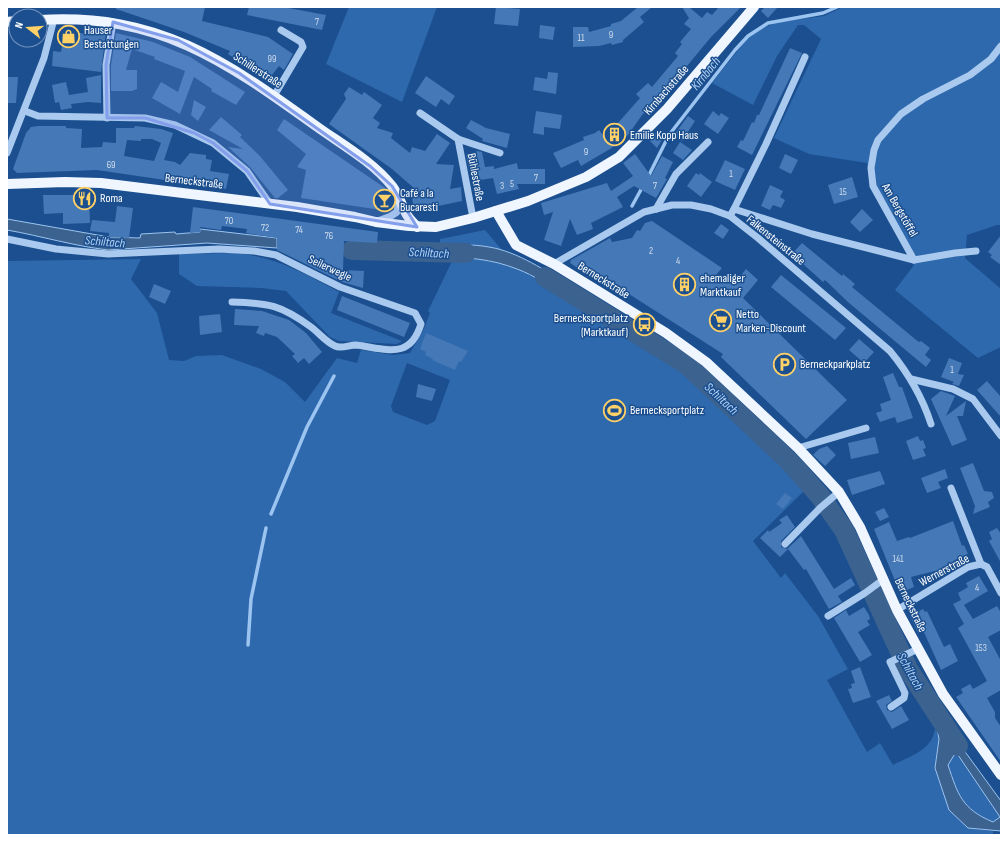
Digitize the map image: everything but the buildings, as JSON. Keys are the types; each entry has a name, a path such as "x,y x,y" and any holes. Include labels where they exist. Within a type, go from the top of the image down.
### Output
{"main road":[{"name":"Kirnbachstraße","path":"496,211 528,201 586,177 619,157 667,109 754,7"},
{"name":"Schillerstraße","path":"48,19 87,19 113,22 149,30 185,43 239,73 274,96 370,166 392,186 407,215 417,227"},
{"name":"Berneckstraße","path":"7,184 101,183 270,204 355,216 376,222 417,227 436,227 496,211 516,245 554,264 666,333 706,362 798,448 860,527 880,581 898,610 913,651 1001,774"}],"street":[{"path":"7,153 25,111 44,58 54,19"},
{"path":"107,118 106,65 113,22"},
{"path":"274,96 303,47 301,42 281,30"},
{"name":"Am Bergstöffel","path":"914,260 873,186 871,168 874,150 878,140 901,114 924,99 970,75 991,59 1001,46"},
{"path":"730,216 773,130 805,57"},
{"path":"25,111 38,116 145,118 175,125 213,143 247,171 270,204"},
{"name":"Bühlestraße","path":"420,112 458,139 500,154"},
{"name":"Bühlestraße","path":"458,139 473,218"},
{"path":"656,209 676,174 708,142"},
{"path":"376,222 397,212 399,198"},
{"name":"Falkensteinstraße","path":"554,264 644,212 672,205 691,205 730,216 890,351 911,379 925,406 931,424"},
{"path":"734,209 812,234 914,260 955,253 976,252"},
{"name":"Seilerwegle","path":"7,239 56,249 108,254 219,249 254,251 276,255 340,287 415,313 421,324 417,336 411,345 404,348 390,349 353,345 339,347 334,346 292,313 260,303 232,302"},
{"path":"911,379 953,389 972,399 1001,436"},
{"path":"798,448 866,428"},
{"path":"951,488 981,564 987,567 1001,592"},
{"path":"785,544 820,508 835,495"},
{"name":"Wernerstraße","path":"898,610 968,567 981,564"},
{"path":"828,616 880,581"},
{"path":"891,707 904,698 905,693 890,662 913,651"}],"highlighted area":[{"path":"113,22 178,40 239,73 370,166 392,186 417,227 270,204 247,171 213,143 194,133 145,118 107,118 106,65"}],"shaded area":[{"path":"349,7 437,7 402,102 326,64"},
{"path":"843,7 1001,7 1001,225 967,235 965,258 1001,289 1001,347 978,358 895,290 914,265 871,188 867,163 809,154 774,138 821,39 804,25 798,25 777,56 753,105 712,83 749,36 760,29 777,22 824,16"},
{"path":"485,230 502,250 476,245 440,244 440,239"},
{"path":"179,254 247,254 274,261 313,278 339,292 331,313 402,341 397,344 339,341 330,337 286,291 261,288 197,286 179,274"},
{"path":"454,257 489,261 523,271 677,365 806,489 753,541 781,578 785,573 818,616 848,669 827,680 867,752 880,743 893,765 925,747 930,742 935,728 937,728 939,739 935,768 968,828 993,831 993,835 7,835 7,261 141,259 131,279 157,313 169,360 184,361 196,356 222,355 261,369 285,382 305,402 337,358 357,363 361,350 393,355 410,353 423,331 430,313 428,311","holes":["407,363 450,380 435,421 427,425 393,412 391,406"]},
{"path":"955,751 1000,817 993,822 982,817 967,806 958,793 948,765"}],"water":[{"path":"7,219 109,237 140,238 141,234 200,232 200,229 277,238 277,248 207,243 108,250 7,230"},
{"path":"352,244 433,245 433,258 351,256"},
{"path":"440,244 477,245 500,249 532,263 572,286 566,296 530,274 508,266 479,259 440,257"},
{"path":"947,721 966,753 1001,801 1001,831 968,828 949,810 935,768 939,739 937,728","holes":["956,752 1000,817 993,822 974,812 958,793 948,765"]}],"waterway":[{"name":"Kirnbach","path":"648,177 669,135 735,50 748,36 768,23 823,13 837,7"},
{"name":"Kirnbach","path":"632,206 643,186"},
{"name":"Schiltach","path":"352,250 466,253"},
{"name":"Schiltach","path":"545,277 686,364 789,461 820,496 844,530 908,669 958,746"},
{"path":"271,514 307,427 334,376"},
{"path":"248,645 251,599 266,528"}],"place":[{"name":"Hauser Bestattungen","path":"68,37"},
{"name":"Emilie Kopp Haus","path":"615,135"},
{"name":"Roma","path":"84,198"},
{"name":"Café a la Bucaresti","path":"385,200"},
{"name":"ehemaliger Marktkauf","path":"684,285"},
{"name":"Netto Marken-Discount","path":"721,321"},
{"name":"Bernecksportplatz (Marktkauf)","path":"644,325"},
{"name":"Berneckparkplatz","path":"784,364"},
{"name":"Bernecksportplatz","path":"615,410"}]}
